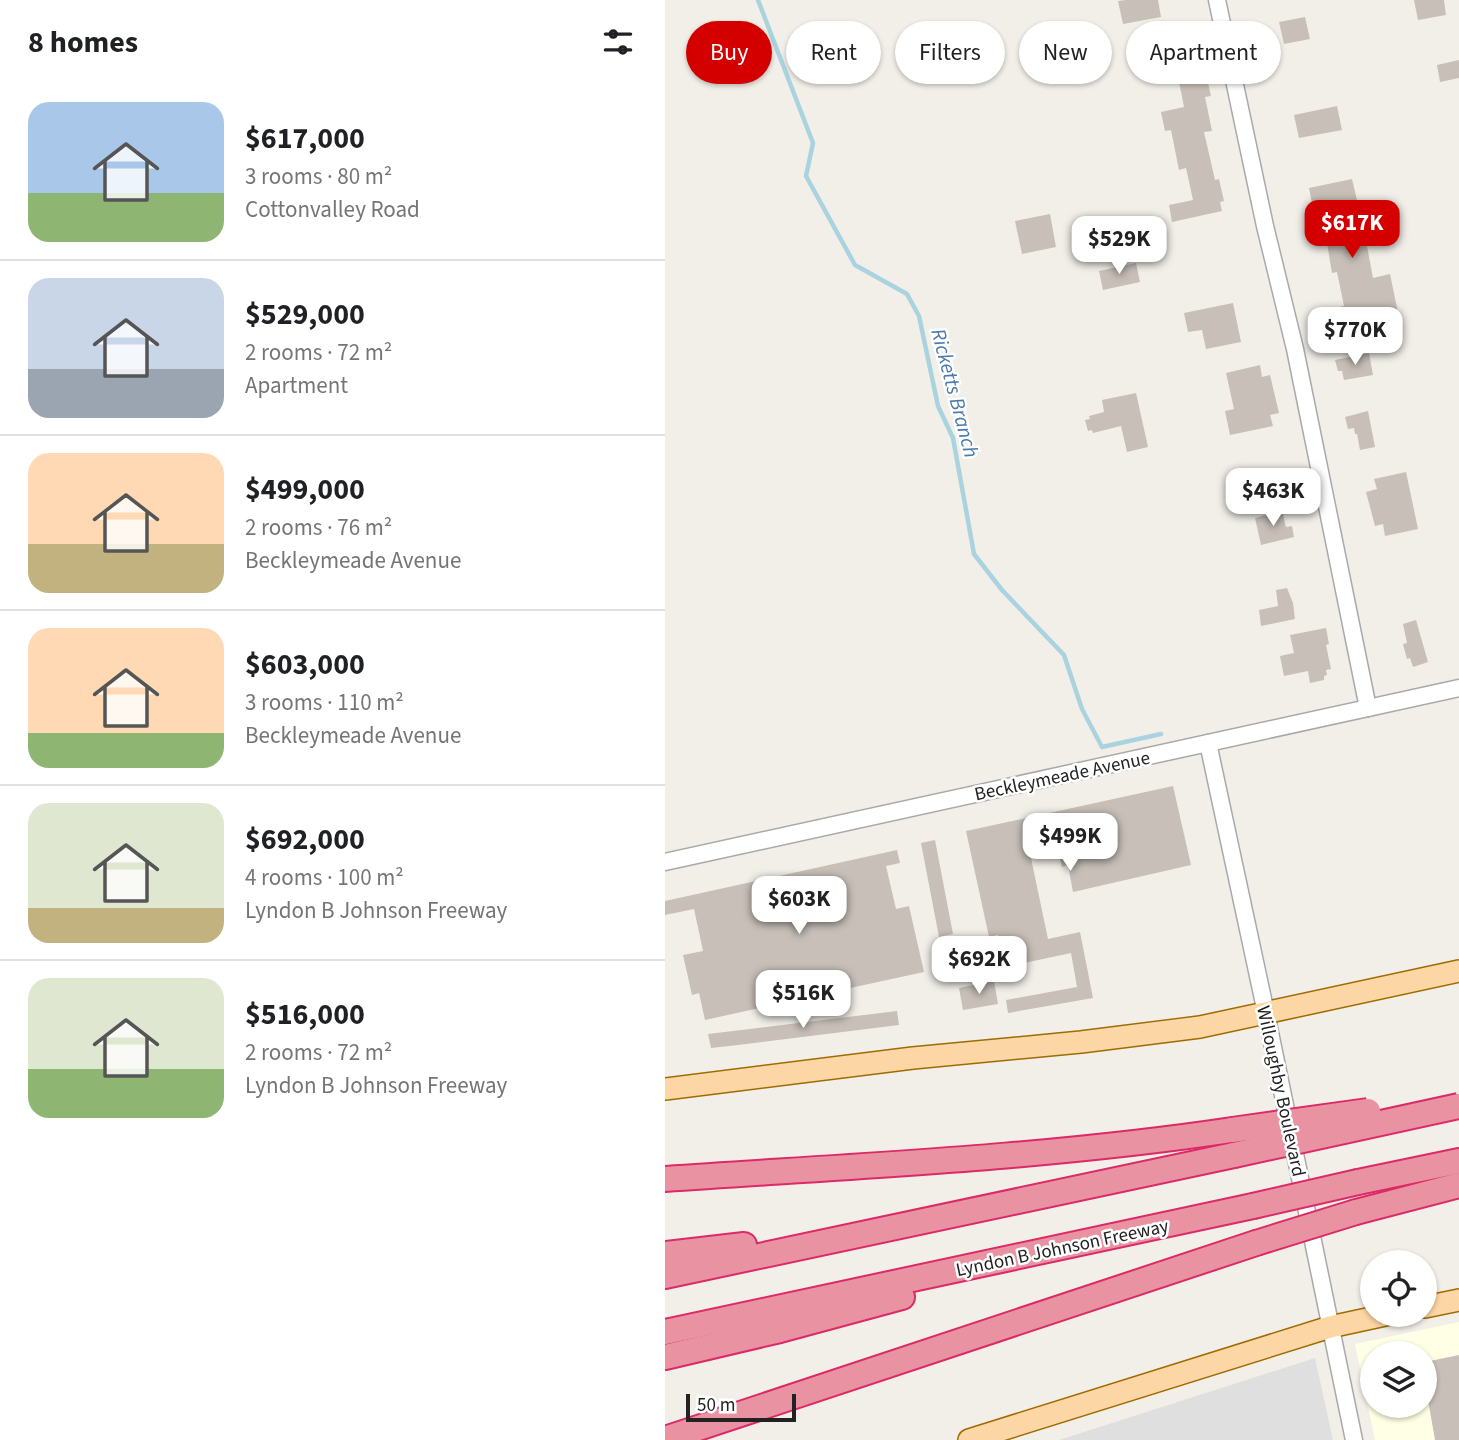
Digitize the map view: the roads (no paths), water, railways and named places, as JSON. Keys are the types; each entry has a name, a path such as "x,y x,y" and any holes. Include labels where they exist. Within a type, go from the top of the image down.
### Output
{"highway":[{"path":"665,1179 997,1157 1172,1139 1459,1099"},
{"path":"665,1276 1459,1106"},
{"name":"Lyndon B Johnson Freeway","path":"665,1332 1459,1161"},
{"path":"665,1439 1257,1243 1356,1212 1459,1185"},
{"path":"665,1357 780,1330 1174,1223"},
{"path":"665,1254 888,1228"}],"main road":[{"path":"665,1089 913,1058 1187,1029 1459,971"},
{"path":"1437,1305 1459,1300"},
{"path":"969,1440 1330,1327 1360,1320"}],"street":[{"path":"1217,0 1265,226 1295,349 1368,708"},
{"name":"Beckleymeade Avenue","path":"665,862 1459,688"},
{"name":"Willoughby Boulevard","path":"1208,743 1354,1440"}],"waterway":[{"name":"Ricketts Branch","path":"758,0 813,143 806,176 855,265 907,294 919,316 938,406 953,438 974,554 1002,590 1064,655 1082,709 1102,747 1161,734"}]}
